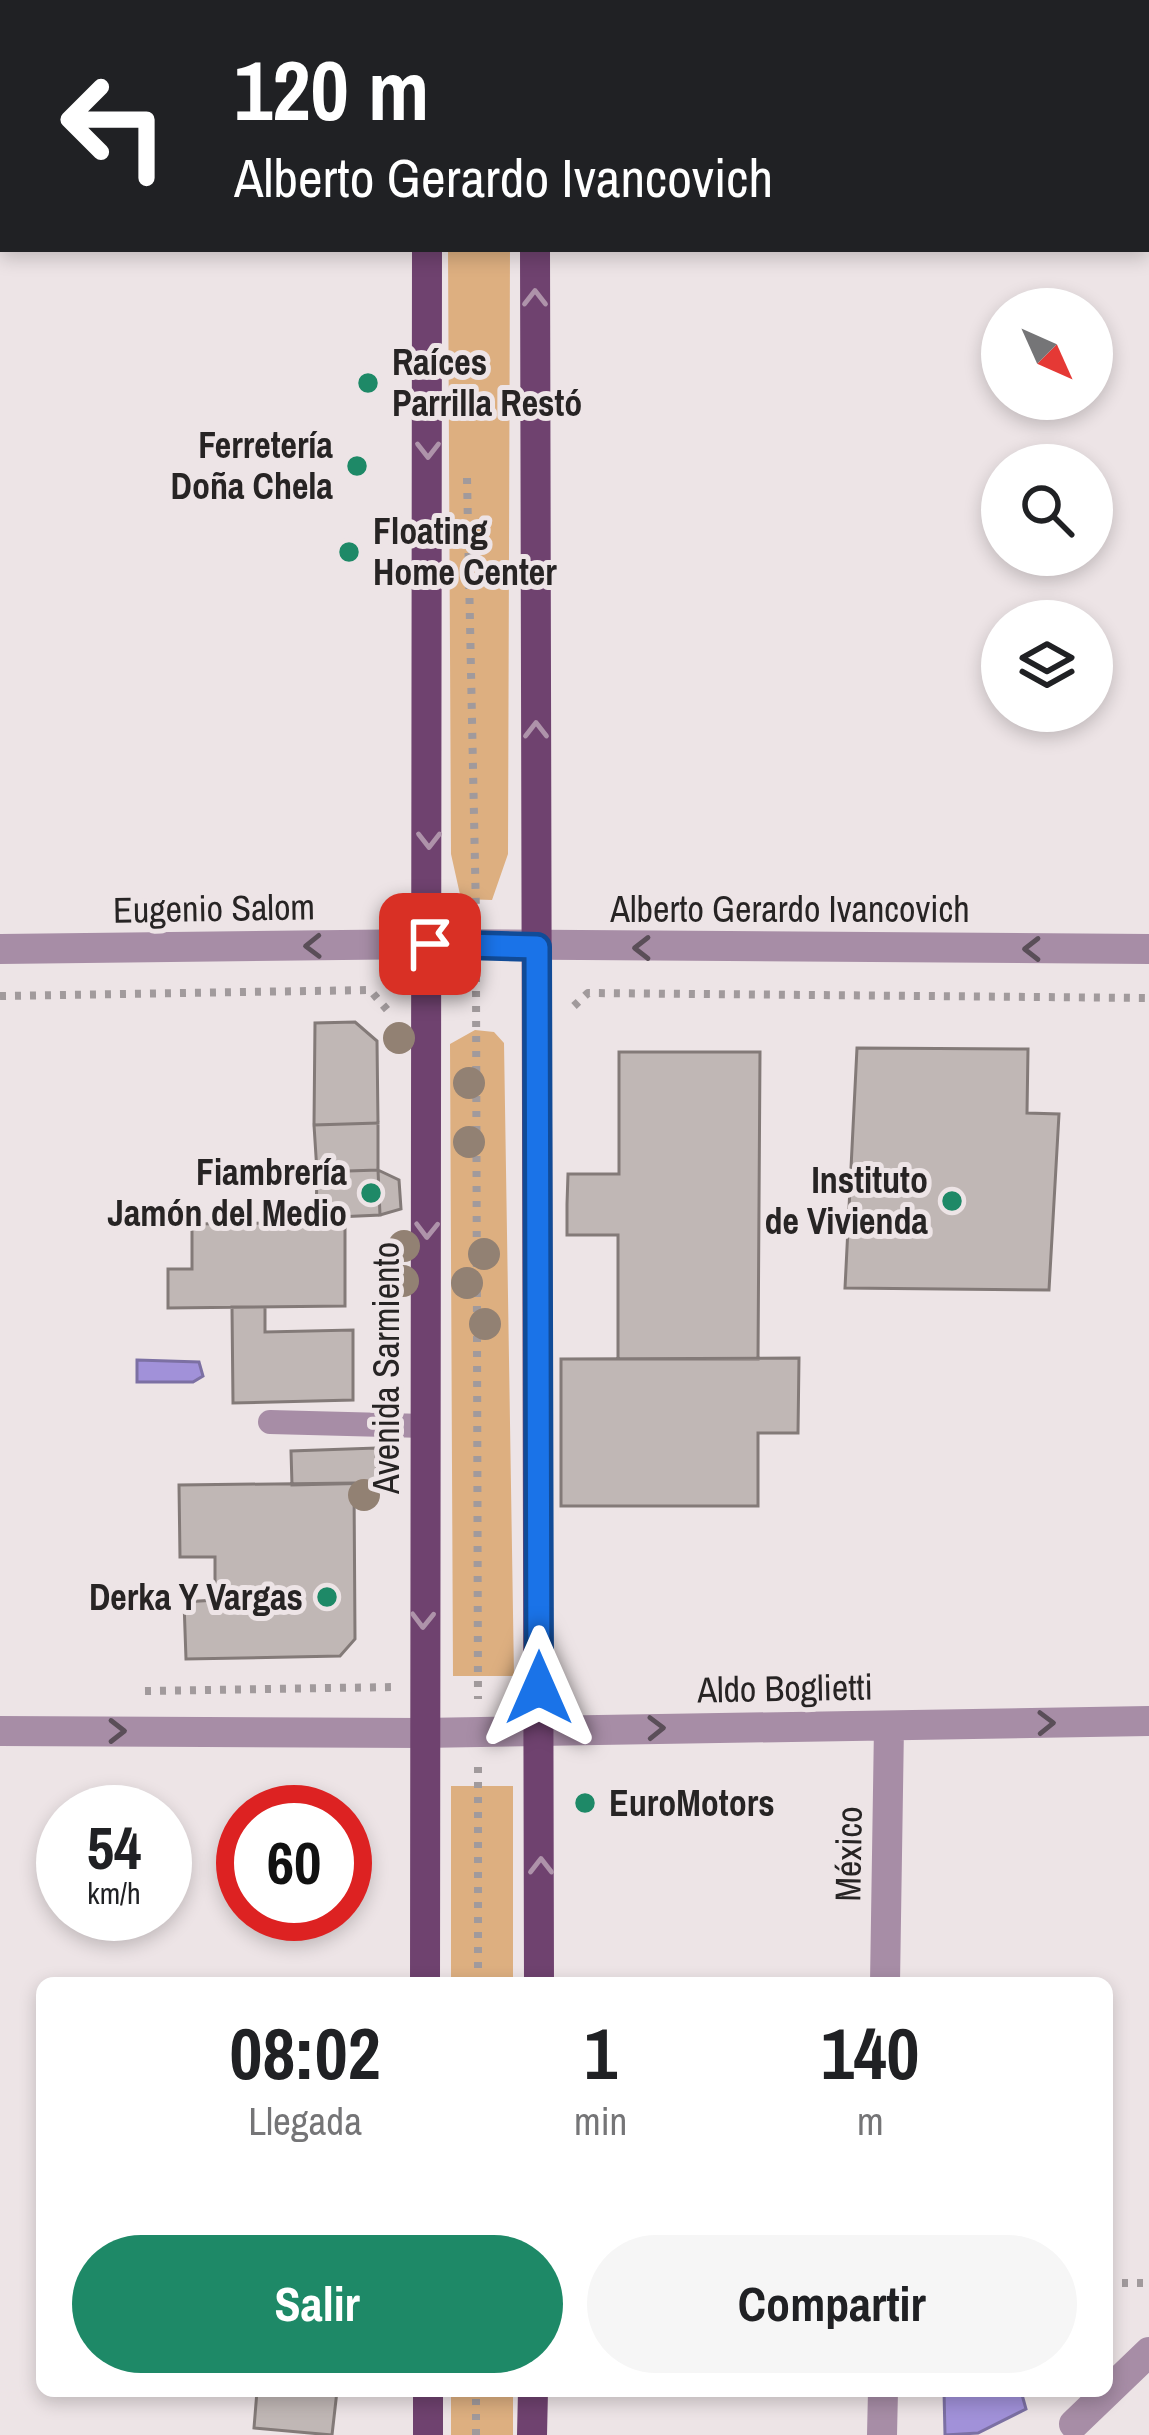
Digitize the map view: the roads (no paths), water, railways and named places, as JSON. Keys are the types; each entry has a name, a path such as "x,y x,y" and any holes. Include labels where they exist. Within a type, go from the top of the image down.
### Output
{"main road":[{"name":"Avenida Sarmiento","path":"425,1977 422,1732 430,944 427,252"},
{"path":"535,252 539,1977"},
{"path":"428,2397 428,2435"},
{"path":"532,2435 533,2397"}],"street":[{"name":"Alberto Gerardo Ivancovich","path":"430,944 1149,950"},
{"name":"Eugenio Salom","path":"0,949 430,944"},
{"name":"Aldo Boglietti","path":"0,1731 422,1732 1149,1721"},
{"name":"México","path":"885,1977 889,1726"},
{"path":"1113,2387 1149,2352"},
{"path":"883,2397 883,2435"},
{"path":"1074,2424 1102,2397"}],"lane":[{"path":"270,1422 425,1426"}],"place":[{"name":"Raíces Parrilla Restó","path":"368,383"},
{"name":"Ferretería Doña Chela","path":"357,466"},
{"name":"Floating Home Center","path":"349,552"},
{"name":"Fiambrería Jamón del Medio","path":"371,1193"},
{"name":"Instituto de Vivienda","path":"952,1201"},
{"name":"Derka Y Vargas","path":"327,1597"},
{"name":"EuroMotors","path":"585,1803"}]}
